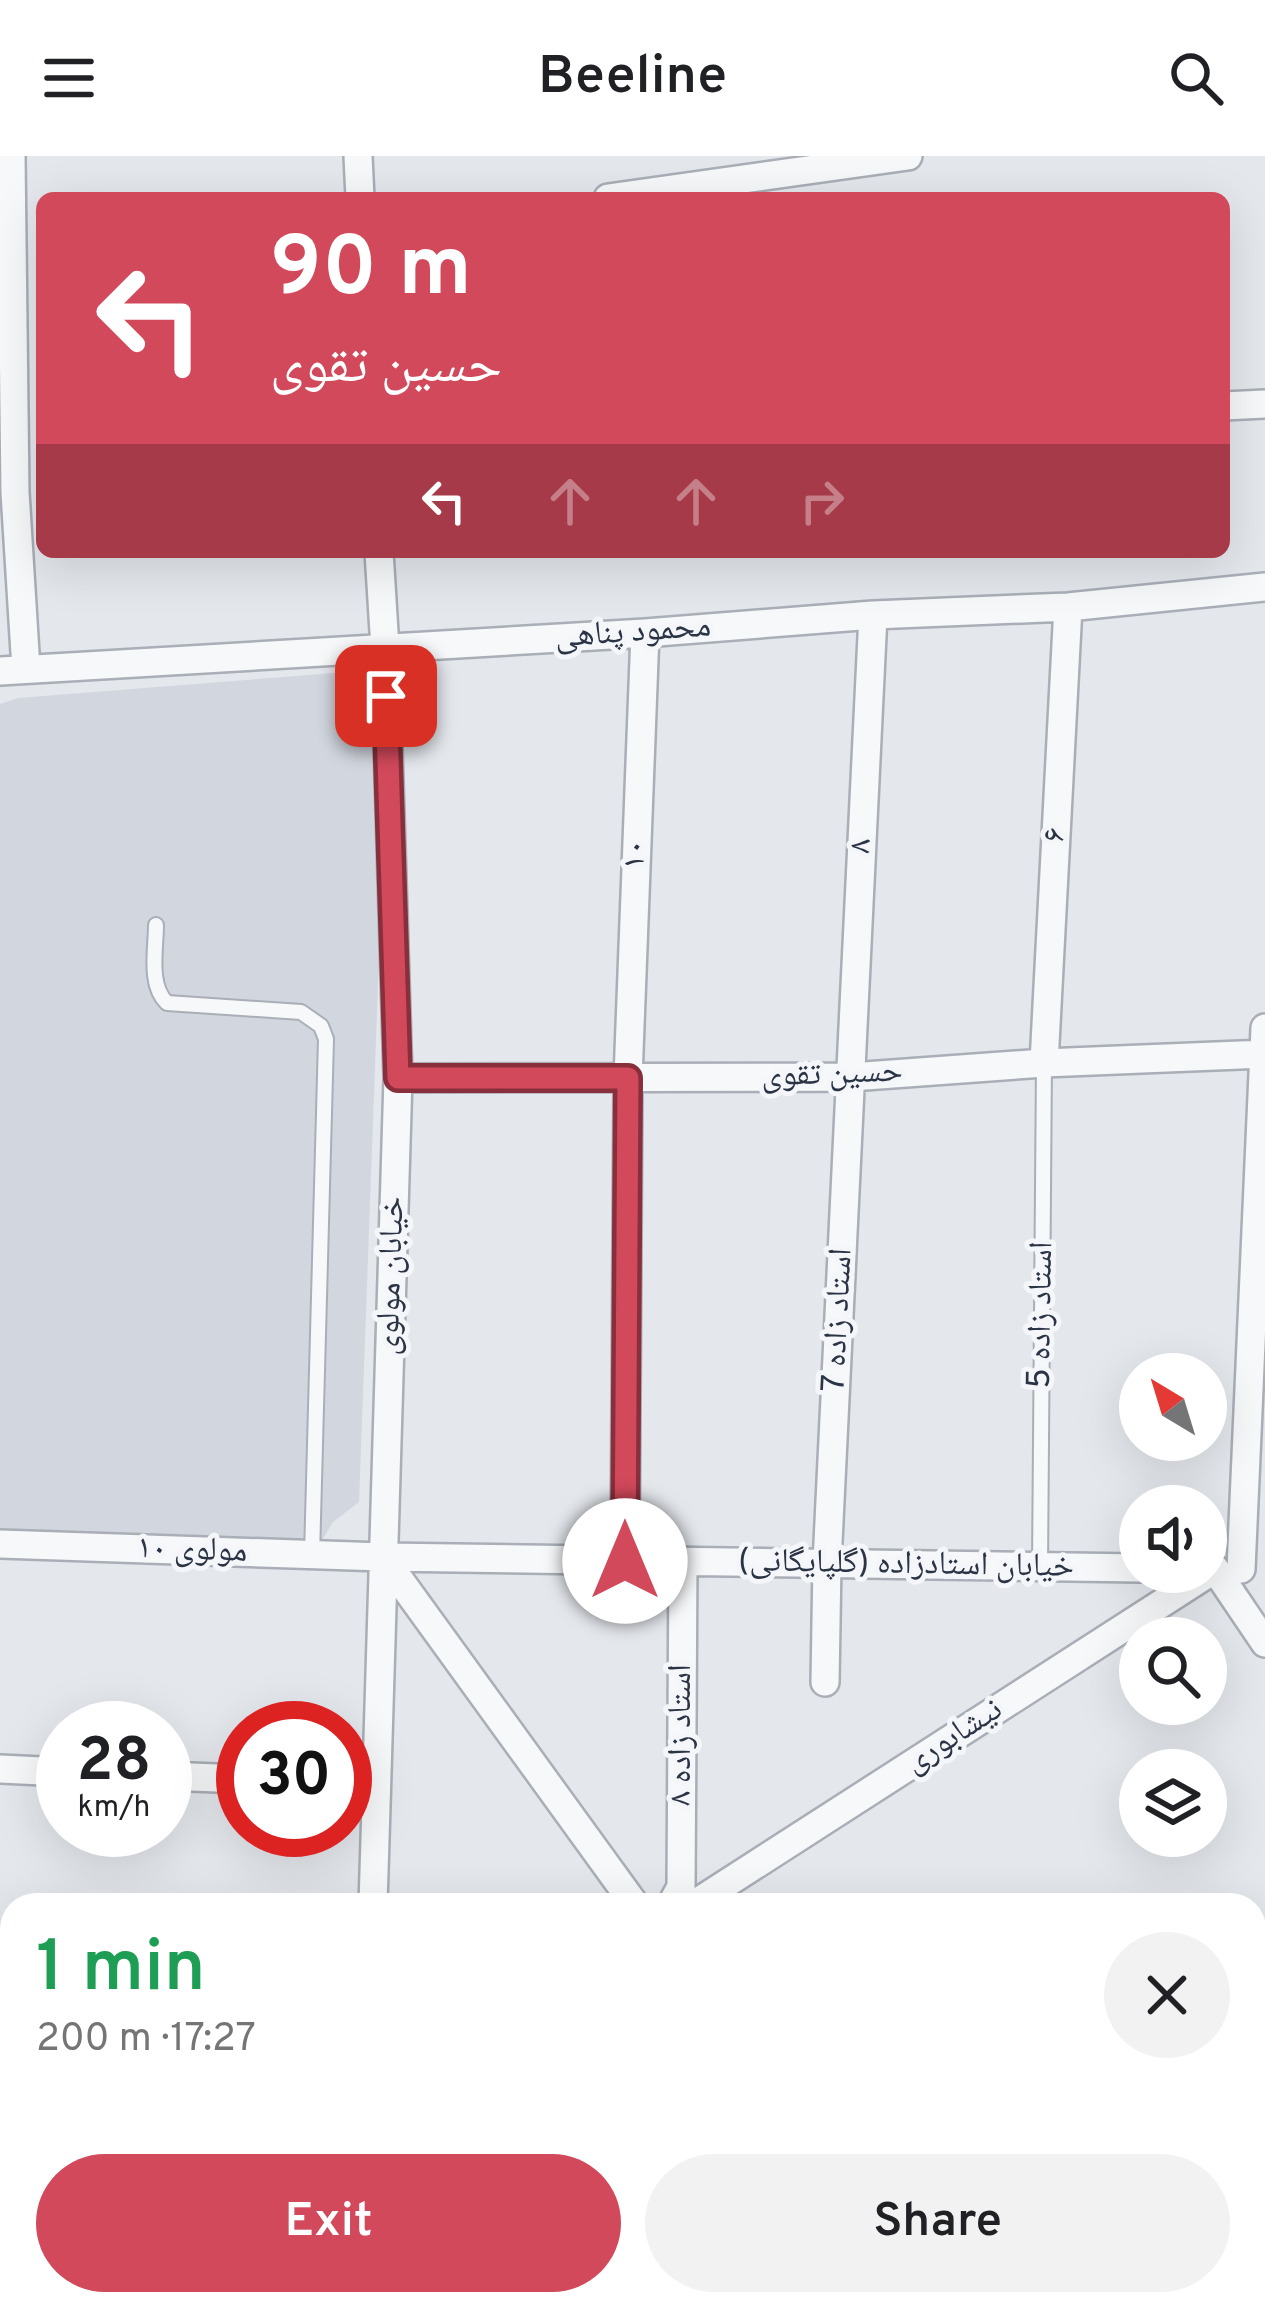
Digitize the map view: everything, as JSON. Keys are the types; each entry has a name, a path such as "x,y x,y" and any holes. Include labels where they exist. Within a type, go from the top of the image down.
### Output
{"street":[{"path":"11,156 19,491 13,670"},
{"path":"358,156 360,192"},
{"path":"640,192 790,164 908,156"},
{"path":"1230,406 1265,404"},
{"name":"خیابان مولوی","path":"373,1893 398,1078 379,558"},
{"name":"محمود پناهی","path":"13,670 873,615 1068,608 1265,587"},
{"name":"۶","path":"1044,1063 1068,608"},
{"name":"۸","path":"851,1077 873,615"},
{"name":"۱۰","path":"625,1561 628,1078 645,633"},
{"path":"1265,1028 1232,1569 1265,1642"},
{"name":"حسین تقوی","path":"398,1078 851,1077 1264,1054"},
{"name":"استاد زاده 7","path":"825,1682 851,1077"},
{"name":"مولوی ۱۰","path":"0,1544 383,1558"},
{"path":"383,1558 626,1893"},
{"name":"خیابان استادزاده (گلپایگانی)","path":"383,1558 1119,1568"},
{"name":"استاد زاده ۸","path":"678,1893 683,1562"},
{"name":"نیشابوری","path":"712,1893 1232,1569"},
{"path":"0,1769 36,1771"},
{"path":"372,1784 376,1784"}],"lane":[{"path":"156,925 155,979 167,1003 301,1012 321,1027 326,1039 312,1555"},
{"name":"استاد زاده 5","path":"1040,1567 1044,1063"}],"shaded area":[{"path":"372,670 389,685 359,1502 333,1522 318,1547 0,1528 0,704 18,698"}],"route":[{"path":"386,696 398,1078 628,1078 625,1561"}]}
